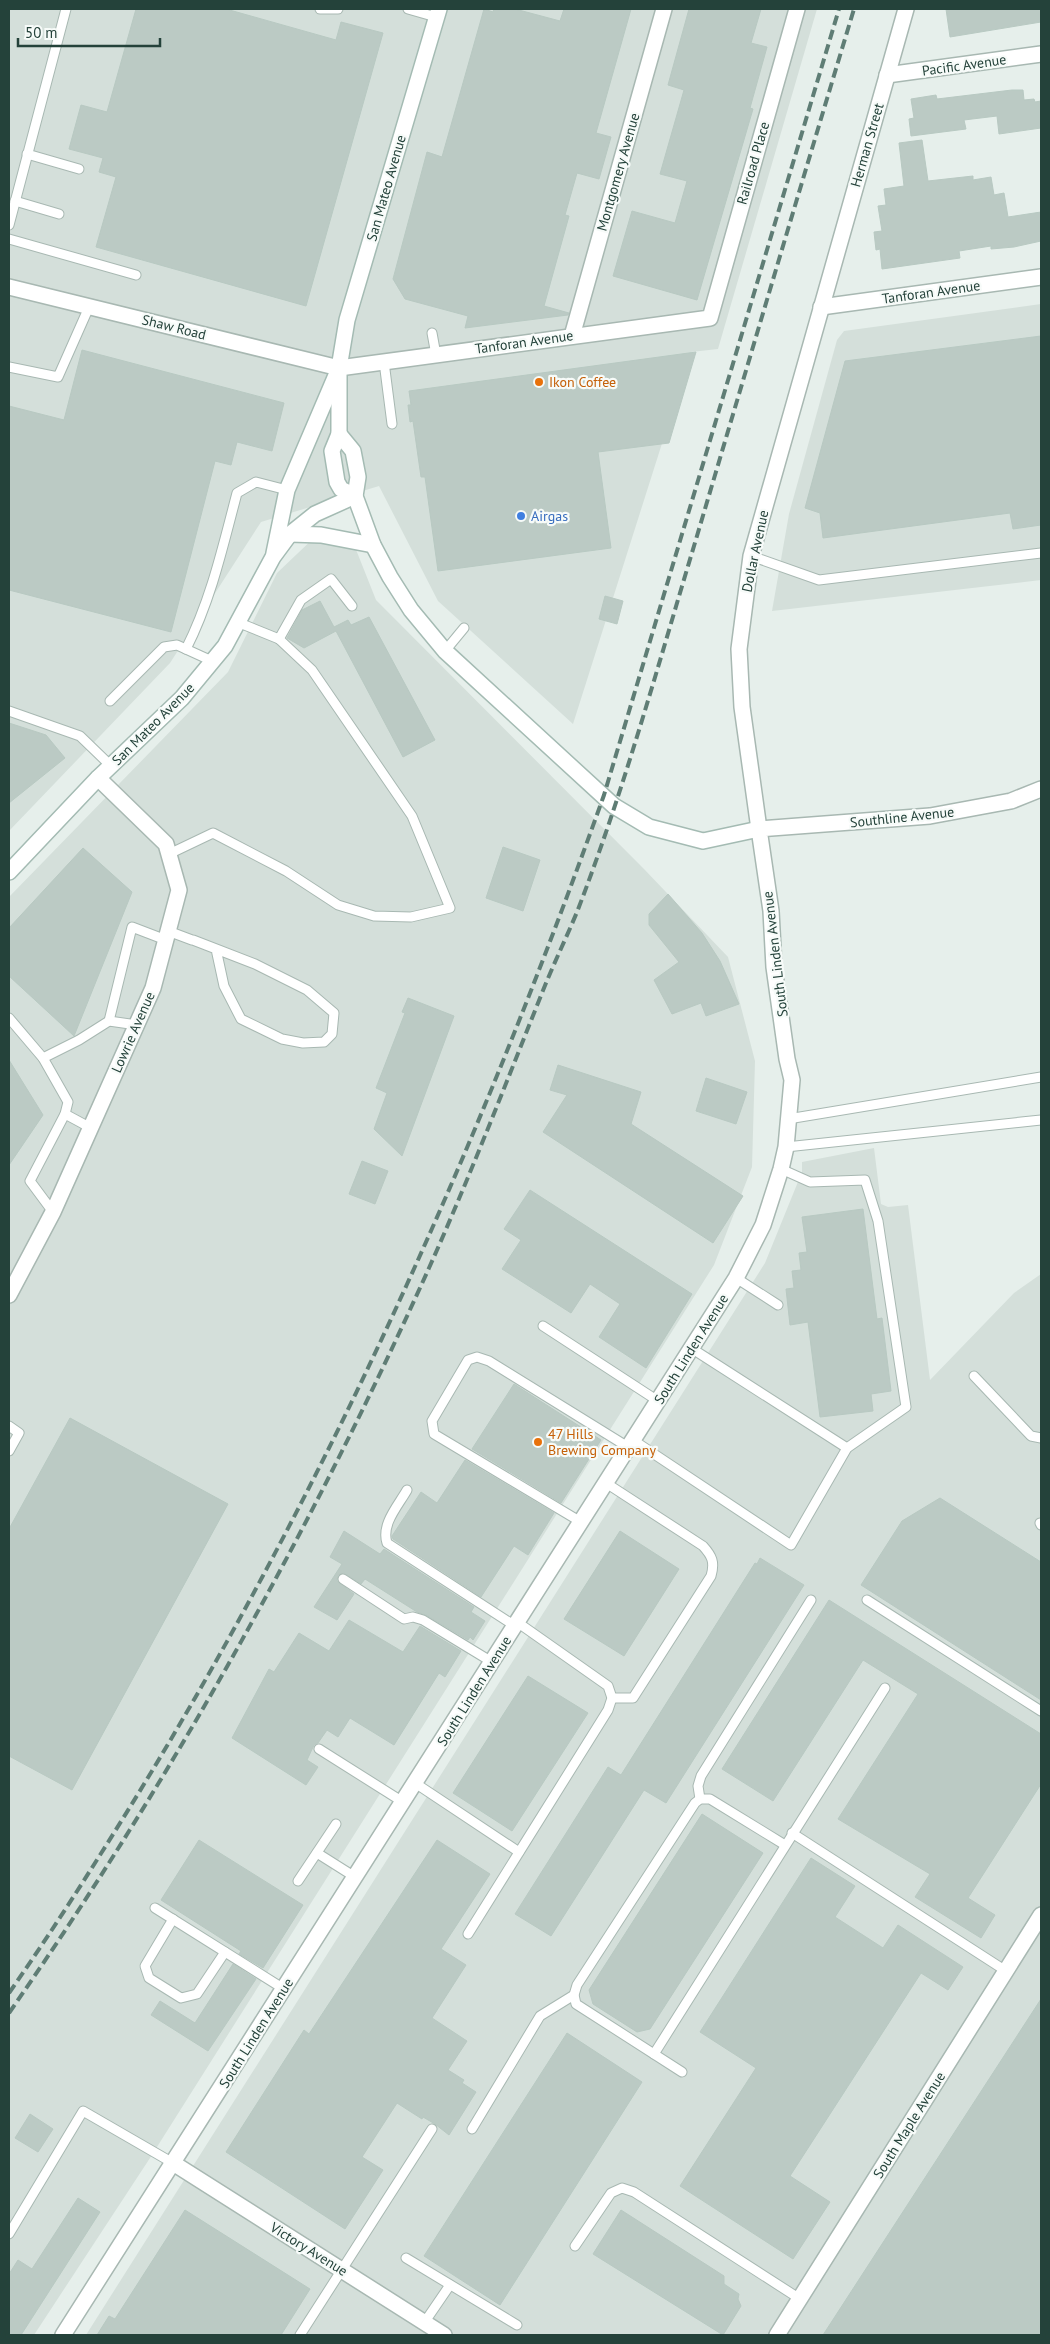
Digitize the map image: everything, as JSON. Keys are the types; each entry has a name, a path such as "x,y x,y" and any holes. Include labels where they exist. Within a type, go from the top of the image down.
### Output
{"street":[{"name":"Montgomery Avenue","path":"572,336 664,9"},
{"name":"Railroad Place","path":"710,318 797,9"},
{"name":"Herman Street","path":"828,280 906,9"},
{"name":"San Mateo Avenue","path":"355,496 340,489 332,451 339,434 339,368 347,320 437,13"},
{"name":"Pacific Avenue","path":"887,75 1041,54"},
{"name":"Tanforan Avenue","path":"820,307 1041,276"},
{"name":"Dollar Avenue","path":"759,829 742,707 739,649 751,556 828,280"},
{"name":"Shaw Road","path":"9,287 339,368"},
{"name":"Tanforan Avenue","path":"339,368 710,318"},
{"name":"San Mateo Avenue","path":"273,557 287,490 339,368"},
{"path":"339,434 353,451 358,477 355,496 373,545 390,577 412,610 445,652 614,806 649,828 703,840 759,829"},
{"name":"San Mateo Avenue","path":"9,872 98,778 182,698 225,646 273,557 290,534 315,514 355,496"},
{"path":"290,534 321,535 373,545"},
{"name":"Lowrie Avenue","path":"9,1296 53,1212 153,988 179,890 166,844 98,778"},
{"name":"Southline Avenue","path":"759,829 930,816 1011,801 1041,789"},
{"name":"South Linden Avenue","path":"64,2335 736,1278 763,1225 786,1147 792,1080 787,1059 774,967 770,910 759,829"},
{"name":"South Maple Avenue","path":"777,2335 1041,1915"},
{"name":"Victory Avenue","path":"173,2163 444,2335"}],"lane":[{"path":"9,224 66,9"},
{"path":"320,9 338,9"},
{"path":"408,9 437,13"},
{"path":"27,154 79,170"},
{"path":"15,201 58,214"},
{"path":"9,239 136,274"},
{"path":"9,366 58,377 88,307"},
{"path":"432,333 436,355"},
{"path":"384,362 392,424"},
{"path":"186,649 202,615 236,493 256,482 287,490"},
{"path":"751,556 819,580 1041,553"},
{"path":"279,639 301,600 331,579 352,606"},
{"path":"169,854 214,833 286,870 338,905 374,916 410,917 450,908 412,816 312,670 279,639 237,622"},
{"path":"445,652 464,628"},
{"path":"110,701 164,647 177,645 212,661"},
{"path":"9,711 80,736 111,766"},
{"path":"109,1021 132,927 216,949 255,964 307,990 334,1013 332,1034 324,1042 303,1043 282,1039 242,1019 224,986 216,949"},
{"path":"9,1018 43,1058 68,1102 65,1114 30,1181 53,1212"},
{"path":"43,1058 79,1040 109,1021 137,1025"},
{"path":"788,1119 1041,1077"},
{"path":"65,1114 90,1128"},
{"path":"786,1147 1041,1120"},
{"path":"581,1522 434,1434 432,1421 468,1360 477,1357 489,1361 630,1444 791,1545 847,1448 906,1407 878,1221 865,1180 810,1182 781,1169"},
{"path":"736,1278 778,1305"},
{"path":"543,1326 658,1401"},
{"path":"691,1348 847,1448"},
{"path":"974,1376 1031,1436 1041,1438"},
{"path":"9,1426 19,1433 9,1451"},
{"path":"606,1482 702,1546 712,1557 714,1566 711,1576 633,1698 612,1698"},
{"path":"407,1490 387,1524 385,1531 387,1543 516,1624 608,1686 612,1698 608,1710 468,1934"},
{"path":"342,1579 404,1619 413,1617 423,1620 492,1662"},
{"path":"700,1799 698,1786 701,1776 811,1600"},
{"path":"867,1600 1041,1711"},
{"path":"654,2054 885,1688"},
{"path":"319,1749 403,1802"},
{"path":"415,1783 519,1852"},
{"path":"682,2072 576,2004 574,1994 577,1985 700,1799 710,1799 785,1845"},
{"path":"298,1881 336,1824"},
{"path":"792,1833 1006,1971"},
{"path":"317,1853 355,1877"},
{"path":"154,1908 284,1989"},
{"path":"173,1919 145,1966 149,1978 181,1998 197,1994 225,1952"},
{"path":"472,2129 540,2016 574,1994"},
{"path":"9,2234 83,2111 173,2163"},
{"path":"300,2335 432,2129"},
{"path":"575,2246 611,2193 622,2188 634,2192 800,2299"},
{"path":"406,2258 517,2325"},
{"path":"424,2323 450,2285"}],"shaded area":[{"path":"9,9 817,9 718,349 691,352 573,724 438,601 379,486 261,522 170,663 9,831"},
{"path":"1041,304 1041,580 772,611 789,514 837,340 844,331"},
{"path":"318,534 351,537 376,600 644,869 728,957 755,1061 752,1167 714,1265 150,2158 34,2335 9,2335 9,897 228,672 277,573"},
{"path":"874,1148 881,1204 888,1207 908,1205 930,1380 1014,1293 1041,1274 1041,2335 86,2335 765,1263 802,1172 802,1162"}],"building":[{"path":"136,9 226,9 336,40 341,22 383,33 306,306 96,247 116,177 99,172 103,158 69,149 81,105 107,112"},
{"path":"484,9 493,12 494,9 515,9 560,21 564,9 631,9 596,133 611,137 599,179 577,173 565,215 569,216 544,306 569,313 568,315 465,328 468,316 405,299 393,279 427,152 442,157"},
{"path":"689,9 761,9 751,43 767,47 750,108 753,109 697,300 613,276 632,211 675,223 687,181 660,174 684,90 668,85"},
{"path":"946,9 1041,9 1041,22 950,37"},
{"path":"1023,90 1024,100 1034,99 1035,102 1041,101 1041,128 999,134 997,116 964,120 966,129 911,136 909,119 914,118 911,99 936,95 937,99"},
{"path":"922,140 928,181 973,176 973,180 991,177 994,195 1004,193 1008,217 1041,212 1041,241 1014,247 991,249 991,246 959,251 960,258 882,269 880,249 876,250 874,232 882,231 878,206 886,205 884,189 904,186 899,143"},
{"path":"1041,336 1041,525 1013,529 1010,513 823,538 820,513 805,508 845,361"},
{"path":"82,350 284,403 272,451 237,442 231,465 215,461 171,632 9,590 9,406 64,420"},
{"path":"696,352 669,443 598,452 611,548 438,571 425,477 421,477 413,421 410,422 408,405 411,405 409,391"},
{"path":"605,596 623,601 617,624 599,619"},
{"path":"320,601 334,627 348,620 351,625 369,617 435,740 403,757 336,631 304,648 287,638 302,610"},
{"path":"9,723 46,735 65,758 9,803"},
{"path":"503,847 540,860 523,911 486,898"},
{"path":"83,848 132,892 74,1036 9,976 9,928"},
{"path":"668,894 702,933 720,961 739,1004 706,1016 701,1003 672,1014 654,980 679,962 649,925 649,914"},
{"path":"408,998 454,1016 402,1156 374,1129 387,1093 376,1088 405,1013 402,1012"},
{"path":"9,1060 43,1115 9,1165"},
{"path":"558,1065 641,1092 631,1124 743,1196 713,1243 543,1132 567,1095 550,1090"},
{"path":"706,1078 747,1092 736,1124 696,1111"},
{"path":"362,1161 388,1171 375,1204 349,1194"},
{"path":"530,1190 692,1294 646,1368 599,1337 620,1304 590,1284 571,1313 502,1269 521,1240 504,1229"},
{"path":"863,1209 877,1319 882,1318 891,1391 871,1394 873,1411 820,1417 808,1322 790,1325 786,1289 794,1288 792,1271 801,1270 799,1253 807,1252 802,1217"},
{"name":"47 Hills Brewing Company","path":"514,1384 601,1440 561,1503 472,1449"},
{"path":"70,1418 228,1504 72,1790 9,1756 9,1529"},
{"path":"465,1460 554,1513 528,1555 514,1546 481,1597 393,1539 392,1536 421,1492 437,1503"},
{"path":"940,1498 1041,1562 1041,1700 861,1585 902,1521"},
{"path":"344,1531 380,1554 384,1549 474,1607 471,1612 485,1621 473,1640 470,1637 468,1640 426,1615 417,1612 365,1579 361,1584 344,1573 338,1575 337,1581 354,1594 337,1620 314,1607 342,1564 330,1557"},
{"path":"620,1531 679,1569 624,1656 564,1619"},
{"path":"760,1558 804,1585 666,1803 644,1790 551,1936 515,1914 608,1767 621,1775 755,1563 757,1564"},
{"path":"829,1600 1041,1734 1041,1784 968,1898 995,1915 981,1938 915,1897 930,1874 838,1819 918,1694 863,1660 773,1801 722,1769"},
{"path":"349,1620 403,1652 420,1626 461,1651 445,1677 439,1673 394,1745 350,1718 338,1737 327,1730 318,1743 314,1745 307,1760 318,1767 306,1785 232,1738 269,1669 274,1672 299,1633 329,1651"},
{"path":"528,1676 588,1713 512,1831 453,1793"},
{"path":"702,1814 763,1853 650,2029 637,2032 593,2004 589,1990"},
{"path":"199,1840 303,1905 263,1968 239,1954 241,1951 161,1900"},
{"path":"437,1840 490,1874 441,1949 466,1965 432,2018 467,2041 448,2070 464,2080 462,2083 476,2092 449,2135 435,2124 423,2117 422,2119 397,2103 362,2157 383,2170 345,2229 226,2152 304,2030 309,2034"},
{"path":"811,1858 855,1886 835,1917 883,1948 898,1925 963,1967 948,1990 921,1973 790,2176 830,2202 793,2259 680,2186 756,2068 700,2032"},
{"path":"233,1964 256,1979 208,2051 151,2015 160,2001 195,2023"},
{"path":"1041,1999 1041,2335 823,2335"},
{"path":"567,2033 642,2082 500,2305 424,2256"},
{"path":"30,2114 53,2129 38,2152 15,2138"},
{"path":"78,2198 100,2212 21,2335 9,2335 9,2274 18,2260 32,2269"},
{"path":"185,2210 310,2289 281,2335 97,2335 109,2316 115,2319"},
{"path":"621,2210 724,2276 724,2284 739,2294 738,2299 741,2306 723,2335 593,2254"}],"railway":[{"path":"9,1993 71,1901 202,1687 269,1564 333,1440 394,1313 451,1186 556,926 604,795 839,9"},
{"path":"9,2013 69,1924 183,1743 288,1556 384,1365 460,1197 546,983 577,912 609,822 653,684 854,9"}],"place":[{"name":"Ikon Coffee","path":"539,382"},
{"name":"Airgas","path":"521,516"},
{"name":"47 Hills Brewing Company","path":"538,1442"}]}
